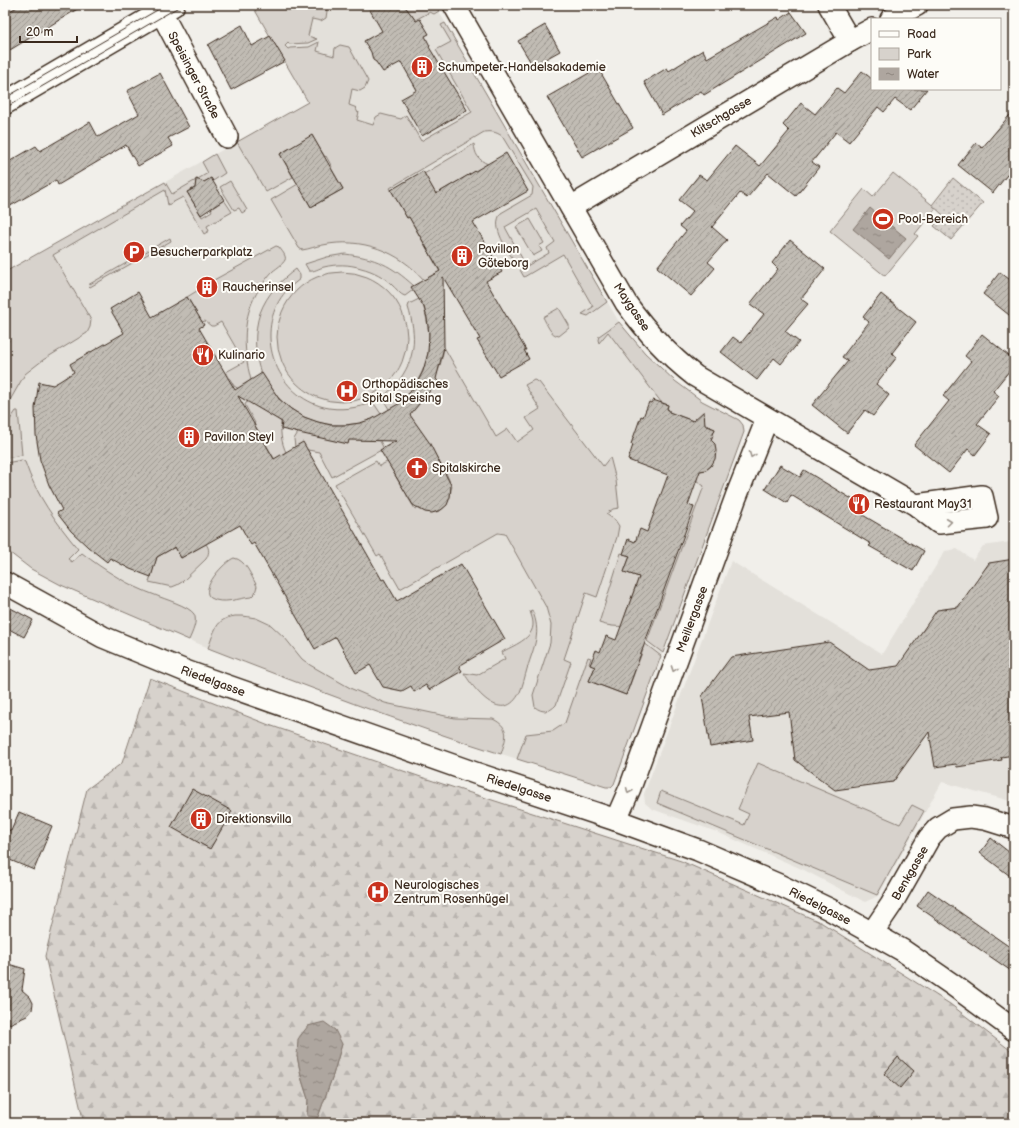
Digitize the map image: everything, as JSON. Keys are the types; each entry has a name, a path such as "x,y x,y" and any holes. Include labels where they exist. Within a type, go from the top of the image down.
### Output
{"main road":[{"name":"Speisinger Straße","path":"5,102 161,9"}],"street":[{"name":"Maygasse","path":"454,5 626,303 640,323 655,340 677,362 695,376 916,505"},
{"path":"829,5 850,40"},
{"path":"893,18 917,5"},
{"name":"Speisinger Straße","path":"161,9 227,137"},
{"name":"Klitschgasse","path":"571,206 850,40 871,30"},
{"name":"Meillergasse","path":"616,820 630,788 736,497 767,419"},
{"name":"Riedelgasse","path":"5,583 103,637 188,672 475,773 616,820 698,850 772,882 829,909 902,950 1014,1030"},
{"name":"Benkgasse","path":"872,933 892,905 929,838 938,828 953,819 971,817 1014,828"}],"shaded area":[{"name":"Orthopädisches Spital Speising","path":"252,5 435,5 619,322 645,353 675,381 702,401 739,420 743,425 744,432 614,784 611,787 606,787 460,741 295,682 189,640 61,585 31,569 5,549 5,272 308,102"},
{"path":"1014,537 1014,802 942,782 878,896 865,902 804,870 717,832 652,809 645,803 644,794 731,561 882,654 945,551 957,549 973,560 983,546 1010,542"}],"green space":[{"path":"252,5 324,5 327,11 326,18 321,21 312,19 308,36 317,39 308,43 288,43 285,46 288,49 309,47 319,42 317,51 334,56 335,48 340,45 349,47 368,81 365,88 360,91 352,89 349,105 357,108 358,113 359,112 357,120 373,125 376,117 381,114 401,119 406,115 421,141 472,112 436,50 451,42 441,25 445,23 607,302 588,316 582,314 593,307 563,254 524,277 520,270 549,253 547,248 555,242 536,209 505,227 523,260 517,264 515,263 501,238 498,219 501,213 532,195 533,187 502,136 494,132 484,132 390,188 407,218 409,217 440,272 424,280 403,261 391,254 365,245 337,243 320,245 302,250 299,248 271,200 298,184 311,207 343,189 326,156 325,157 312,136 280,154 293,177 266,192 237,142 308,102"},
{"path":"404,5 435,5 439,11 434,14 430,12 415,20 411,14 409,14"},
{"path":"474,144 475,151 478,156 482,161 488,164 436,194 424,174"},
{"path":"215,154 225,173 213,181 211,178 204,182 200,181 196,183 195,188 187,192 202,217 212,211 211,209 224,200 232,212 207,226 209,231 204,234 183,197 168,205 165,190 53,255 91,320 90,327 87,333 43,360 25,374 5,409 5,343 9,341 5,334 5,272 165,182 172,194 208,173 202,162"},
{"name":"Pool-Bereich","path":"893,173 936,208 915,234 918,236 885,276 830,231 864,189 873,197"},
{"path":"953,178 983,203 951,240 934,226 943,215 932,205"},
{"path":"230,181 247,210 242,213 239,208 234,210 220,187"},
{"path":"530,219 544,243 539,246 542,251 533,256 516,227"},
{"path":"170,238 171,241 90,287 88,285"},
{"path":"276,246 279,247 284,253 285,260 265,281 254,298 249,310 245,333 245,345 251,380 239,389 234,386 226,372 244,362 221,322 211,326 205,321 202,322 187,297 200,289 202,294 215,286 212,281"},
{"path":"345,254 374,260 390,268 414,286 413,290 405,296 383,277 356,267 347,265 333,265 309,271 305,264 327,257"},
{"path":"296,269 300,275 300,279 283,295 272,317 270,333 271,349 276,365 284,379 295,391 308,401 324,407 336,409 354,408 372,403 381,414 375,418 360,423 340,425 316,422 295,412 277,396 262,377 256,351 256,335 260,313 266,300 275,288"},
{"path":"342,272 367,277 388,291 402,312 407,337 402,362 388,383 367,397 342,402 317,397 296,383 282,362 277,337 282,312 296,291 317,277"},
{"path":"419,299 422,302 429,333 429,347 426,361 414,386 392,410 389,409 383,399 397,383 408,365 413,347 413,328 408,307 409,304"},
{"path":"559,308 569,325 569,328 559,336 553,334 543,317"},
{"path":"619,322 645,353 675,381 702,401 739,420 743,425 744,432 663,653 647,641 704,486 696,480 700,471 706,470 711,466 715,445 711,440 715,429 669,412 667,409 668,405 661,402 608,332 599,343 599,336"},
{"path":"444,347 496,437 508,429 517,442 534,430 526,418 540,409 525,385 534,380 539,382 603,466 610,457 616,480 619,508 613,509 606,514 615,520 619,526 617,537 597,597 586,593 564,659 571,662 556,705 546,711 535,707 533,695 550,643 551,625 546,607 505,534 498,533 400,589 380,554 377,556 335,484 376,461 379,466 387,462 415,509 417,508 424,511 436,512 445,507 452,487 446,473 444,474 440,463 419,428 406,417 421,402 432,385 439,367"},
{"path":"257,396 268,410 281,422 282,440 289,458 278,465 254,424 255,423 245,405"},
{"path":"16,411 18,411 22,455 6,458 6,463 22,460 25,462 35,486 47,508 78,549 68,559 72,562 82,553 126,582 187,608 194,614 195,617 194,627 189,640 61,585 31,569 5,549 5,427"},
{"path":"299,431 378,437 383,449 332,477 319,452 295,447 294,439"},
{"path":"206,544 209,552 206,559 182,582 172,587 149,582 157,557 175,547 181,558"},
{"path":"621,553 630,556 624,572 639,577 626,613 652,623 631,626 612,626 599,623"},
{"path":"234,558 242,562 248,569 257,586 255,593 251,597 226,601 211,598 208,594 208,589 214,576 225,564"},
{"path":"532,610 535,618 537,633 536,640 520,692 513,702 506,706 498,706 482,696 464,673 477,675 505,659 502,652 522,641 530,633 533,623 530,611"},
{"path":"235,616 256,618 271,625 285,638 302,659 310,665 352,689 385,703 455,718 493,719 499,722 503,726 506,734 501,754 354,704 208,648 214,631 220,623 223,620"},
{"path":"635,636 661,656 614,784 611,787 606,787 517,759 526,734 553,731 565,723 588,657 591,658 589,664 595,667 589,681 626,695 643,650 628,644"},
{"name":"Neurologisches Zentrum Rosenhügel","path":"150,678 269,725 421,777 681,861 822,923 950,1004 1014,1053 1014,1123 84,1123 45,956 87,789 122,763","holes":["342,1044 318,1117 307,1115 308,1099 297,1056"]},
{"path":"758,763 900,824 912,805 924,811 877,895 657,803 661,791 744,825 749,814 738,809"}],"water":[{"path":"870,208 906,238 889,259 853,229"},
{"path":"324,1022 335,1030 342,1044 318,1117 307,1116 308,1099 297,1056 298,1039 308,1026"}],"building":[{"path":"20,5 84,5 5,53 5,14"},
{"name":"Schumpeter-Handelsakademie","path":"367,5 404,5 416,21 420,19 429,34 425,36 430,46 429,47 467,110 422,136 401,99 417,90 401,62 383,72 373,60 371,52 364,41 382,31"},
{"path":"791,12 806,33 704,95 701,91 662,115 644,82 667,68 669,71 703,50 707,58 778,17 779,20"},
{"path":"242,25 252,46 270,36 285,61 231,90 208,45"},
{"path":"545,25 560,51 533,66 518,41"},
{"path":"598,68 633,128 582,157 547,97"},
{"path":"862,71 871,78 871,90 926,90 910,110 895,99 884,112 878,107 849,142 836,132 812,162 819,167 796,196 768,173 747,198 740,193 712,227 727,240 708,262 715,268 691,296 657,267 686,231 680,226 693,211 679,200 699,175 707,180 735,146 760,166 789,131 783,125 801,103 815,114 837,88 844,93"},
{"path":"160,73 189,127 168,138 173,146 138,166 126,145 58,185 56,180 5,209 5,164 36,146 40,151 90,122 98,137 139,114 127,91"},
{"path":"1014,110 1014,166 993,193 958,165 976,143 982,148"},
{"path":"312,135 343,189 311,207 280,154"},
{"path":"506,153 528,191 473,222 502,272 486,281 526,350 524,350 529,359 499,376 477,340 480,339 443,277 444,347 436,379 438,381 410,415 429,442 451,485 450,497 447,505 441,510 432,513 425,512 413,505 380,450 396,441 349,440 348,444 281,429 282,422 238,396 274,459 303,442 382,580 384,579 397,601 461,564 505,639 459,666 462,671 429,690 426,685 414,692 411,686 402,691 383,687 370,665 356,673 336,637 315,649 254,543 251,545 240,525 181,558 175,547 157,557 151,577 130,569 110,558 107,562 71,531 57,513 62,510 49,485 40,460 36,435 35,408 39,382 53,385 60,381 74,372 70,364 124,333 110,309 138,292 152,317 187,297 204,325 199,328 235,390 262,373 279,399 304,417 331,425 360,423 372,419 400,403 416,385 423,371 428,353 429,334 427,318 424,307 411,287 440,271 409,217 407,218 391,190 423,171 436,194"},
{"path":"211,178 224,200 201,215 187,192 195,188 196,179 204,182"},
{"path":"790,240 825,269 801,299 808,304 785,331 799,342 781,364 774,358 757,380 721,352 733,337 741,343 764,314 750,304 778,269 772,263"},
{"path":"1000,272 1014,283 1014,319 983,294"},
{"path":"881,294 916,322 892,353 897,357 876,384 889,395 873,416 865,410 847,433 812,405 848,361 842,357 869,322 863,317"},
{"path":"982,334 1014,360 1014,365 993,391 999,396 977,424 991,434 975,455 968,449 949,473 914,445 949,401 943,396 971,361 965,356"},
{"path":"653,400 668,405 667,409 669,412 693,421 704,411 705,425 715,429 711,440 715,444 716,451 715,459 711,466 706,470 700,471 688,505 694,507 626,695 589,681 595,667 590,665 596,650 600,652 606,636 616,640 639,577 624,572 630,556 623,554 628,539 635,542 640,529 647,532 668,475 628,460 633,445 631,444 641,416 643,417 649,402 651,403"},
{"path":"780,465 800,477 804,470 865,507 861,514 924,551 913,571 869,546 871,544 791,495 787,503 765,489"},
{"path":"1014,559 1014,755 1001,757 1002,760 957,767 956,764 935,767 929,732 893,782 835,790 795,760 789,712 749,717 753,740 710,747 702,696 731,657 829,642 869,670 898,666 937,610 958,607 989,563"},
{"path":"5,605 33,620 24,637 5,627"},
{"name":"Direktionsvilla","path":"192,789 232,811 210,849 171,827"},
{"path":"19,812 52,826 34,870 5,858 5,828 11,831"},
{"path":"991,838 1014,856 1014,879 980,853"},
{"path":"928,890 1014,950 1014,973 917,906"},
{"path":"5,963 25,969 22,990 30,997 33,1003 32,1010 27,1016 5,1026"},
{"path":"898,1057 914,1071 900,1088 884,1074"}],"tram line":[{"path":"5,98 166,5"},
{"path":"5,108 182,5"}],"place":[{"name":"Schumpeter-Handelsakademie","path":"422,67"},
{"name":"Pool-Bereich","path":"883,219"},
{"name":"Besucherparkplatz","path":"134,252"},
{"name":"Pavillon Göteborg","path":"462,256"},
{"name":"Raucherinsel","path":"207,287"},
{"name":"Kulinario","path":"203,355"},
{"name":"Orthopädisches Spital Speising","path":"347,391"},
{"name":"Pavillon Steyl","path":"189,437"},
{"name":"Spitalskirche","path":"417,468"},
{"name":"Restaurant May31","path":"859,504"},
{"name":"Direktionsvilla","path":"201,819"},
{"name":"Neurologisches Zentrum Rosenhügel","path":"378,892"}]}
